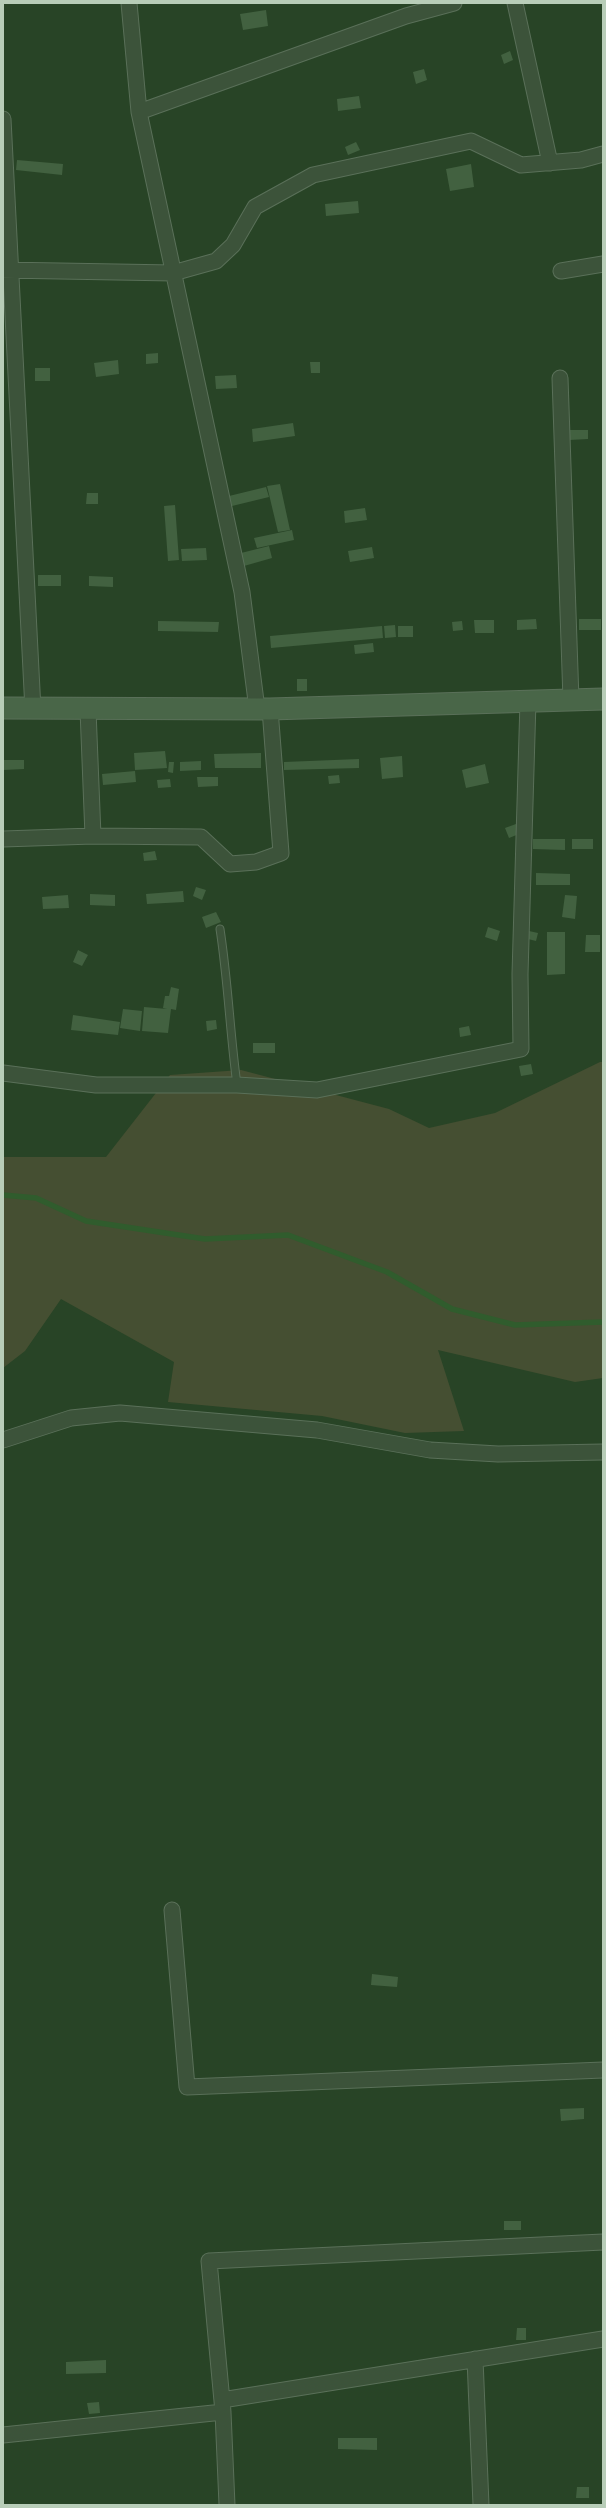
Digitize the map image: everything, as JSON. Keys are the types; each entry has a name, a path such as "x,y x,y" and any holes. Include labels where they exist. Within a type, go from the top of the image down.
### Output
{"street":[{"path":"3,839 92,836 201,837 230,864 256,862 281,853 264,709 242,592 139,112 129,3"},
{"path":"139,112 406,16 454,3"},
{"path":"515,3 550,162"},
{"path":"3,119 7,270 33,710"},
{"path":"7,270 173,273 216,260 233,245 255,207 313,174 471,142 521,165 581,160 603,154"},
{"path":"561,271 603,264"},
{"path":"560,378 571,700"},
{"path":"3,708 33,710 264,709 603,699"},
{"path":"3,1073 96,1085 237,1085 317,1090 521,1048 520,974 528,701"},
{"path":"88,710 92,836"},
{"path":"3,1440 71,1418 120,1412 317,1430 430,1450 498,1454 603,1452"},
{"path":"172,1910 187,2087 603,2070"},
{"path":"227,2505 222,2406 209,2261 603,2242"},
{"path":"3,2435 222,2406 475,2359 603,2339"},
{"path":"475,2359 481,2505"}],"lane":[{"path":"220,929 227,977 230,1030 237,1085"}],"green space":[{"path":"600,1062 603,1062 603,1378 575,1382 438,1350 464,1431 405,1433 322,1416 168,1402 174,1362 61,1299 25,1351 3,1368 3,1157 106,1157 170,1075 241,1070 389,1109 429,1128 495,1113"}],"building":[{"path":"266,10 268,26 243,30 240,14"},
{"path":"510,51 513,60 504,64 501,55"},
{"path":"424,69 427,80 416,84 413,72"},
{"path":"359,96 361,108 338,111 337,99"},
{"path":"356,142 360,150 348,155 345,147"},
{"path":"17,160 63,164 62,175 16,170"},
{"path":"471,164 474,187 450,191 446,169"},
{"path":"358,201 359,213 326,216 325,204"},
{"path":"158,353 158,363 146,364 146,354"},
{"path":"118,360 119,374 96,377 94,363"},
{"path":"310,362 320,362 320,373 311,373"},
{"path":"35,368 50,368 50,381 35,381"},
{"path":"236,375 237,388 216,389 215,376"},
{"path":"293,423 295,436 253,442 252,429"},
{"path":"569,430 588,430 588,439 569,440"},
{"path":"280,484 290,530 278,532 267,486"},
{"path":"266,487 269,497 232,506 229,496"},
{"path":"87,493 98,493 98,504 86,504"},
{"path":"175,505 179,560 168,561 164,506"},
{"path":"365,508 367,520 345,523 344,511"},
{"path":"292,530 294,540 257,548 254,538"},
{"path":"269,546 272,558 244,566 241,553"},
{"path":"372,547 374,558 350,562 348,551"},
{"path":"206,548 207,560 182,561 181,549"},
{"path":"38,575 61,575 61,586 38,586"},
{"path":"89,576 113,577 113,587 89,586"},
{"path":"536,619 537,629 517,630 517,620"},
{"path":"579,619 601,619 601,630 579,630"},
{"path":"474,620 494,620 494,633 475,633"},
{"path":"158,621 219,622 218,632 158,631"},
{"path":"462,621 463,630 453,631 452,622"},
{"path":"395,625 396,637 385,638 384,626"},
{"path":"382,626 383,638 271,648 270,636"},
{"path":"398,626 413,626 413,637 398,637"},
{"path":"373,643 374,652 355,654 354,645"},
{"path":"297,679 307,679 307,691 297,691"},
{"path":"165,751 167,768 135,770 134,753"},
{"path":"261,753 261,768 215,768 214,754"},
{"path":"402,756 403,777 382,779 380,758"},
{"path":"359,759 359,768 284,770 284,762"},
{"path":"3,760 24,760 24,769 3,770"},
{"path":"201,761 201,770 180,771 180,762"},
{"path":"169,762 174,762 173,773 168,772"},
{"path":"485,764 489,783 466,788 462,770"},
{"path":"135,771 136,782 103,785 102,774"},
{"path":"339,775 340,783 329,784 328,776"},
{"path":"197,777 218,777 218,786 198,787"},
{"path":"170,779 171,787 158,788 157,780"},
{"path":"516,824 519,834 509,838 505,828"},
{"path":"533,839 565,839 565,850 533,849"},
{"path":"572,839 593,839 593,849 572,849"},
{"path":"155,851 157,860 144,861 143,853"},
{"path":"536,873 570,874 570,885 536,885"},
{"path":"196,887 206,890 202,900 193,896"},
{"path":"183,891 184,902 147,904 146,894"},
{"path":"90,894 115,895 115,906 90,905"},
{"path":"68,895 69,908 43,909 42,897"},
{"path":"565,895 577,896 575,919 562,917"},
{"path":"216,912 221,922 206,928 202,917"},
{"path":"488,927 500,931 497,941 485,937"},
{"path":"529,931 538,933 536,941 528,939"},
{"path":"547,932 565,932 565,974 547,975"},
{"path":"586,935 600,935 600,952 585,952"},
{"path":"78,950 88,955 82,966 73,962"},
{"path":"171,987 179,989 176,1010 171,1009 168,1033 142,1031 144,1007 167,1009 163,1008 165,996 169,996"},
{"path":"123,1009 142,1011 140,1031 120,1028"},
{"path":"73,1015 120,1022 118,1035 71,1030"},
{"path":"216,1020 217,1029 207,1031 206,1021"},
{"path":"469,1026 471,1035 460,1037 459,1028"},
{"path":"253,1043 275,1043 275,1053 253,1053"},
{"path":"531,1064 533,1074 521,1076 519,1066"},
{"path":"372,1974 398,1977 397,1987 371,1985"},
{"path":"584,2108 584,2119 561,2121 560,2109"},
{"path":"504,2221 521,2221 521,2230 504,2230"},
{"path":"517,2328 526,2328 526,2340 516,2340"},
{"path":"106,2360 106,2373 66,2374 66,2362"},
{"path":"99,2402 100,2413 89,2414 87,2403"},
{"path":"338,2438 377,2438 377,2450 338,2449"},
{"path":"577,2487 589,2487 589,2498 576,2498"}],"waterway":[{"path":"3,1195 36,1198 86,1221 205,1239 288,1235 387,1272 452,1309 515,1325 603,1322"}]}
